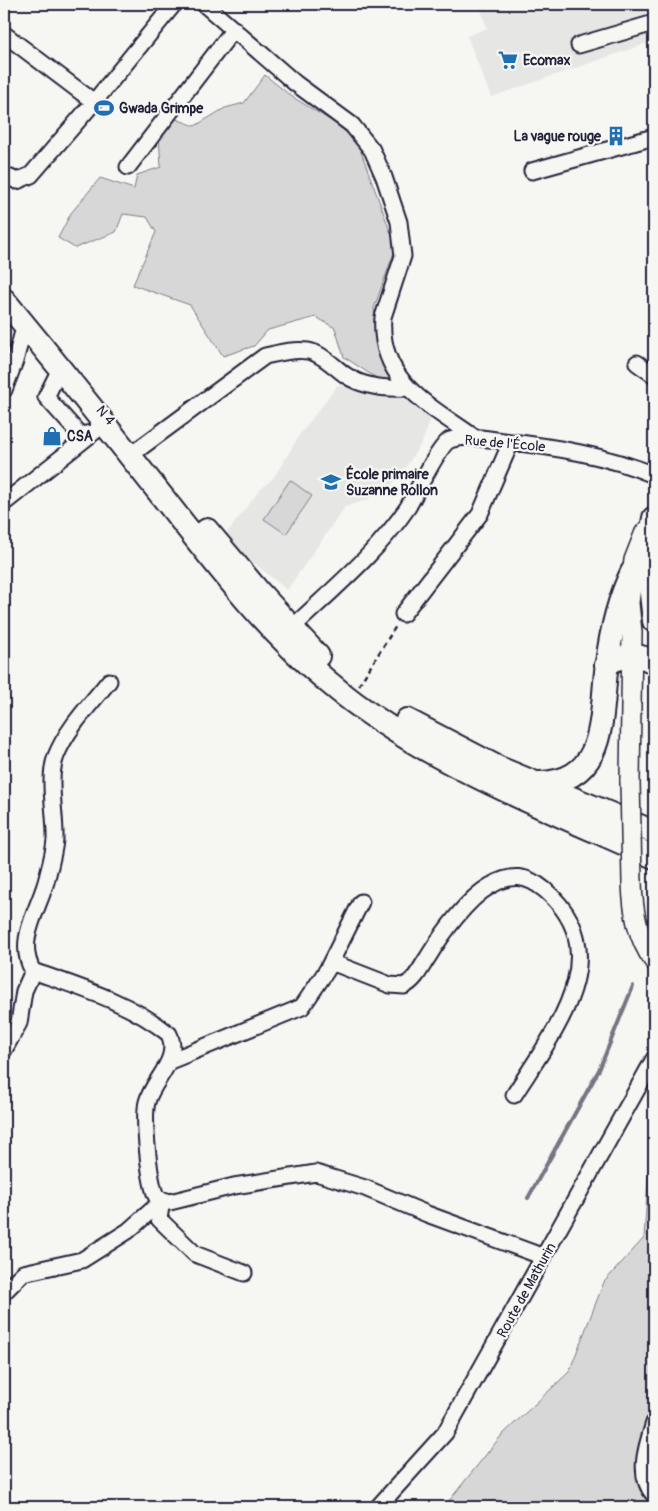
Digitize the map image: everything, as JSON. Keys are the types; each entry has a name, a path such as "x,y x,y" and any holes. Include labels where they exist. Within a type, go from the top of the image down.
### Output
{"highway":[{"name":"N 4","path":"5,290 24,324 60,369 99,429 284,643 340,692 388,724 487,782 654,857"},
{"name":"N 4","path":"5,290 136,451 315,653 357,688 403,718 499,768 654,832"},
{"path":"654,518 648,556 654,621"},
{"path":"539,784 552,783 576,774 590,758 599,730 606,665 620,603 632,572"},
{"path":"606,665 614,660 631,656 642,657 654,663"}],"main road":[{"path":"654,513 643,535 632,572 629,603 632,632 630,781 632,883 635,919 645,945 654,961"},
{"path":"632,632 650,588"}],"street":[{"path":"4,175 17,181 31,175 174,4"},
{"path":"204,4 295,83 352,125 372,150 393,202 401,240 402,264 386,308 382,326 390,362 406,388 474,437"},
{"path":"579,45 654,23"},
{"path":"128,167 234,29"},
{"path":"4,34 94,102"},
{"path":"532,171 654,136"},
{"path":"4,390 15,361 24,324"},
{"path":"136,451 265,356 308,351 322,357 347,376 363,383 387,388 406,388"},
{"path":"637,363 654,375"},
{"path":"4,503 99,429"},
{"name":"Rue de l'École","path":"292,628 355,568 388,532 416,493 441,448 450,440 474,437 566,449 623,462 654,475"},
{"path":"403,614 480,514 511,442"},
{"path":"4,1050 9,1045 19,1023 24,991 33,971 26,954 28,931 46,883 55,841 53,784 56,757 72,728 109,681"},
{"path":"331,962 390,985 404,986 415,977 428,955 472,900 490,885 512,877 532,879 557,900 572,925 580,949 578,971 571,997 551,1036 514,1094"},
{"path":"170,1062 302,1007 331,962 361,902"},
{"path":"33,971 101,995 149,1019 169,1034 172,1041 170,1062 152,1090 147,1102 146,1117 154,1192 162,1201 170,1202 234,1186 316,1174 364,1188 427,1214 544,1257"},
{"name":"Route de Mathurin","path":"378,1507 445,1433 654,1060"},
{"path":"162,1201 159,1219 195,1254 244,1273"},
{"path":"4,1292 23,1274 82,1260 128,1231 162,1201"},
{"path":"654,1423 644,1465 647,1482 654,1494"}],"path":[{"path":"357,688 403,614"}],"shaded area":[{"path":"479,4 654,4 654,41 491,97 467,36 487,28"},
{"path":"265,75 291,96 333,122 357,141 396,247 374,308 377,345 396,383 387,385 344,357 335,328 316,317 268,330 254,346 223,356 190,305 133,285 156,232 147,217 123,214 116,232 75,248 58,238 71,213 100,178 134,189 137,175 161,167 159,136 176,119 195,126 225,108 244,103"},
{"name":"École primaire Suzanne Rollon","path":"348,382 403,399 433,414 423,440 406,467 389,488 367,500 345,507 287,590 223,538 258,492 274,477 301,433 337,386"},
{"path":"290,480 312,496 286,534 264,519"},
{"path":"654,1090 654,1507 444,1507 501,1436 569,1372 604,1282 644,1238"}],"waterway":[{"path":"528,1198 599,1070 633,986"}],"place":[{"name":"Ecomax","path":"508,60"},
{"name":"Gwada Grimpe","path":"104,108"},
{"name":"La vague rouge","path":"616,136"},
{"name":"CSA","path":"52,436"},
{"name":"École primaire Suzanne Rollon","path":"331,482"}]}
